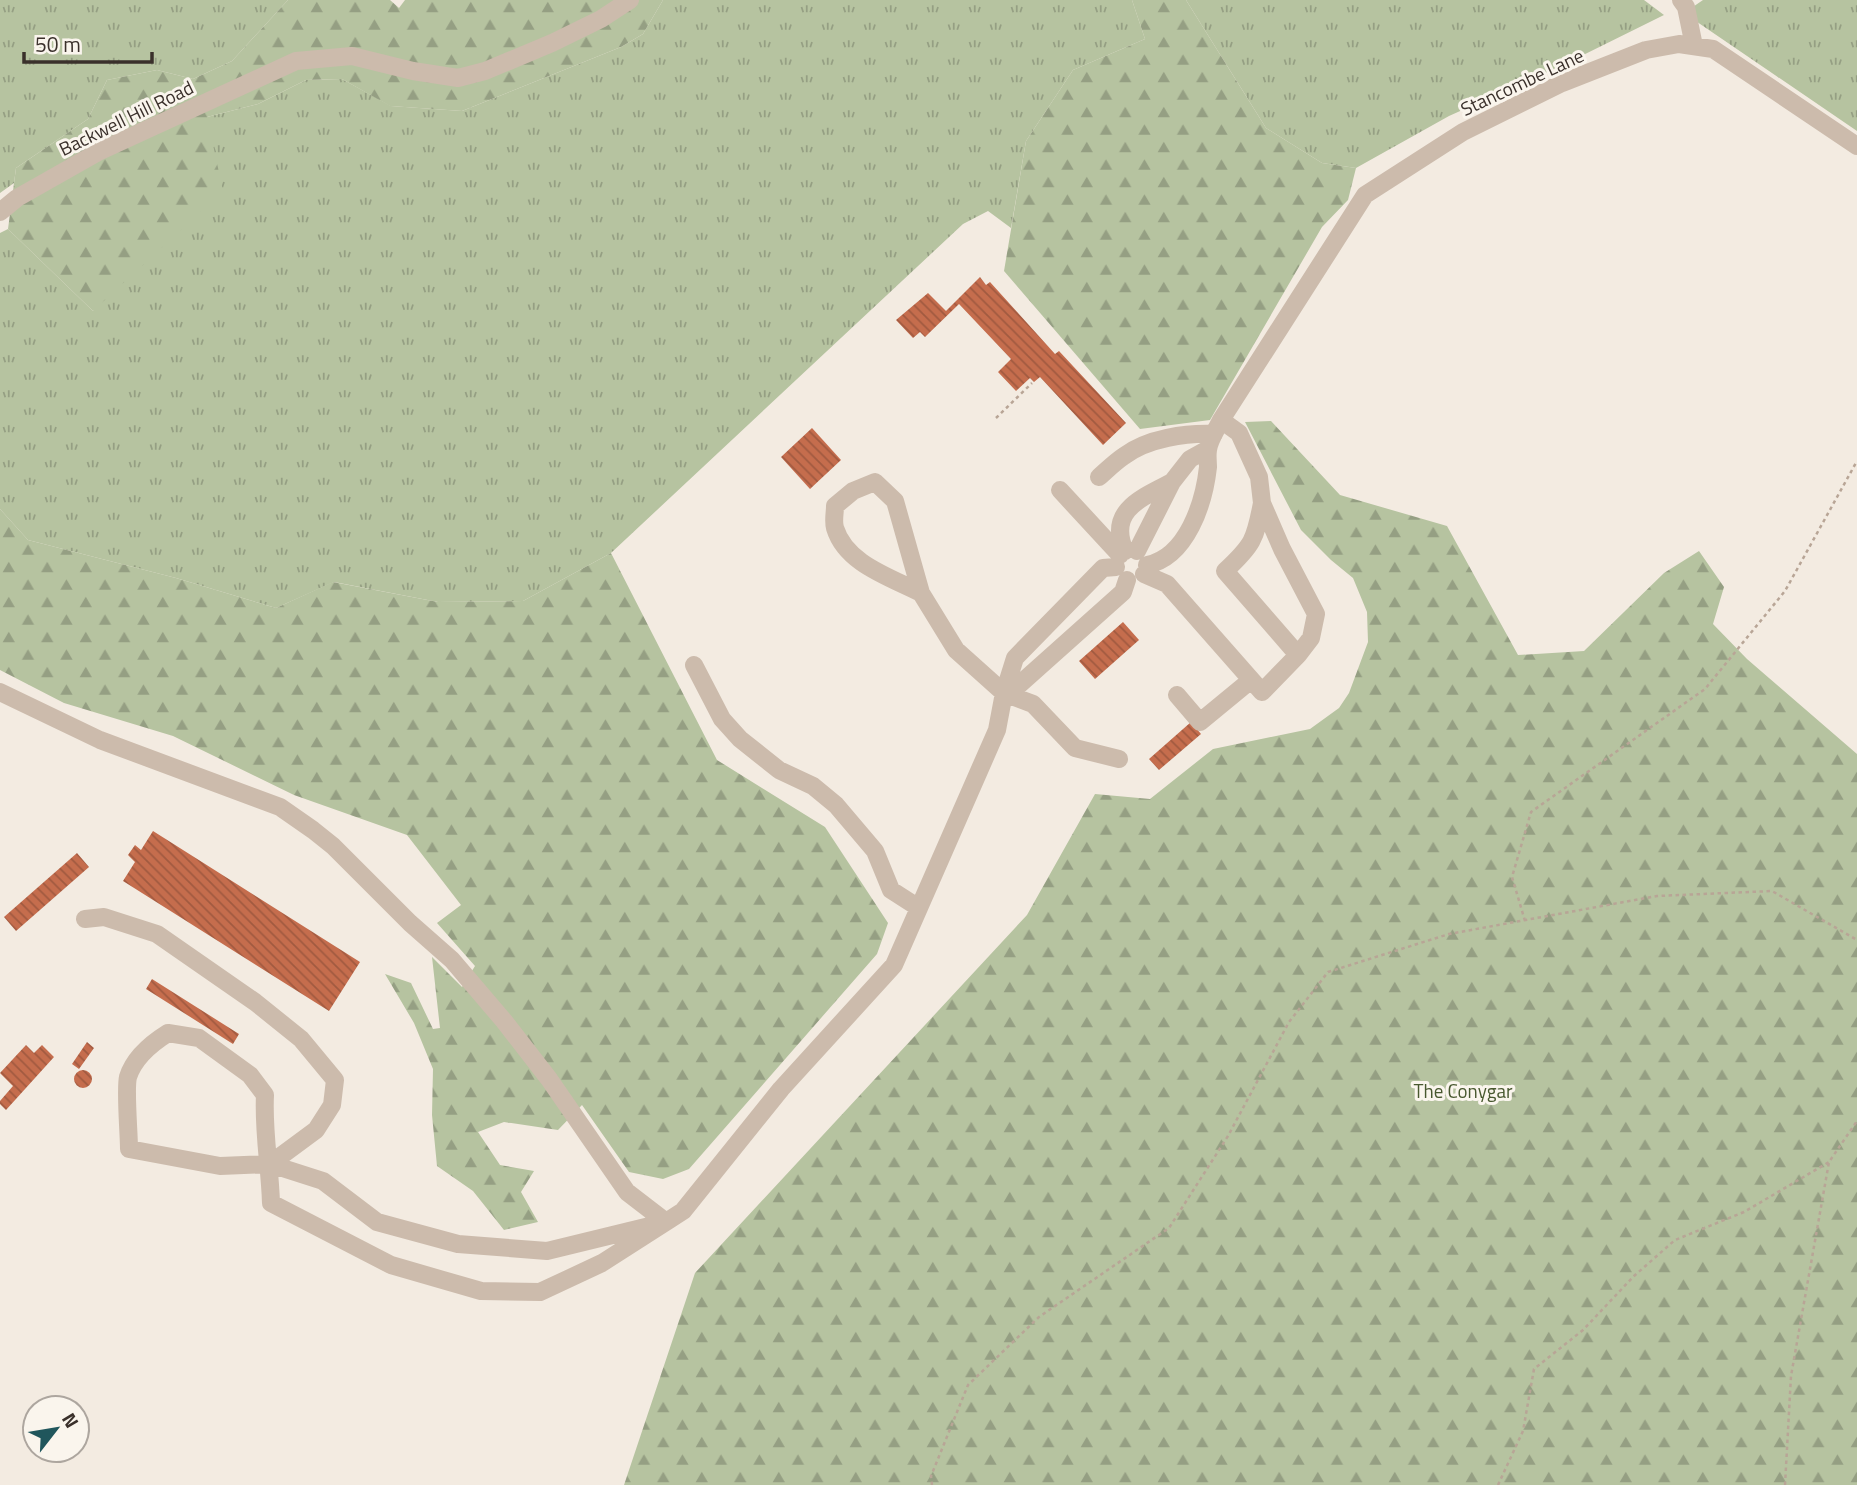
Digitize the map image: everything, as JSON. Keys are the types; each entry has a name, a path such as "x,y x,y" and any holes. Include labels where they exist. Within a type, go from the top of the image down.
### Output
{"street":[{"name":"Backwell Hill Road","path":"0,212 18,198 100,151 296,61 352,56 413,71 458,78 485,71 552,43 601,19 630,0"},
{"path":"1681,0 1686,7 1693,46"},
{"name":"Stancombe Lane","path":"1214,434 1365,195 1464,132 1562,83 1646,50 1679,44 1713,49 1857,146"},
{"path":"1060,490 1131,563 1167,584 1262,692 1311,639 1316,614 1282,549 1262,503 1259,477 1238,433 1196,433 1148,444 1126,454 1099,477"},
{"path":"1004,693 1020,684 1123,592 1131,563 1172,482 1214,434"},
{"path":"666,1222 547,1251 458,1244 377,1222 323,1181 270,1164 220,1166 129,1149 128,1077 142,1054 168,1033 199,1038 250,1076 265,1095 264,1118 270,1164 271,1203 391,1265 481,1291 540,1292 602,1263 666,1222 683,1211 781,1089 894,965 997,730 1004,693 1015,658 1103,568 1167,558 1179,545 1195,518 1214,434"},
{"path":"920,593 858,561 844,545 834,526 835,506 853,491 875,482 895,501 920,593 956,650 1004,693 1033,705 1074,748 1119,759"},
{"path":"1131,563 1120,540 1119,526 1123,515 1142,497 1172,482"},
{"path":"1262,503 1256,535 1249,549 1225,571 1298,655"},
{"path":"694,665 722,719 740,739 779,770 813,786 836,805 875,851 891,890 919,908"},
{"path":"1177,695 1200,722 1251,680"},
{"path":"0,692 100,740 280,807 313,830 452,960 505,1021 627,1192 666,1222"},
{"path":"85,919 104,917 157,934 255,1002 301,1039 335,1080 332,1105 316,1130 270,1164"}],"path":[{"path":"996,418 1032,383"},
{"path":"1525,920 1512,877 1531,813 1705,690 1785,590 1857,461"},
{"path":"932,1485 931,1476 968,1385 1039,1317 1169,1228 1228,1136 1289,1022 1328,972 1449,934 1657,897 1772,891 1857,940"},
{"path":"1785,1485 1791,1376 1829,1162 1857,1121"},
{"path":"1498,1485 1523,1431 1534,1370 1583,1330 1634,1276 1675,1240 1744,1212 1829,1162"}],"green space":[{"path":"0,0 288,0 232,61 193,79 157,70 107,80 88,119 16,168 14,183 0,193"},
{"path":"288,0 390,0 399,8 405,0 663,0 643,34 621,47 462,111 390,106 342,79 306,80 258,104 207,117 223,191 93,311 8,229 16,168 88,119 107,80 157,70 193,79 232,61"},
{"path":"663,0 1132,0 1145,39 1073,70 1026,141 1011,228 988,211 963,224 611,553 523,601 438,602 334,582 276,608 176,578 28,540 0,509 0,233 8,229 93,311 207,117 258,104 306,80 342,79 391,106 462,111 621,47 643,34"},
{"path":"1132,0 1186,0 1266,128 1322,163 1356,168 1348,200 1322,227 1210,420 1140,429 1004,271 1026,141 1073,70 1145,39"},
{"path":"1186,0 1644,0 1664,15 1563,65 1449,116 1356,168 1322,163 1266,128"},
{"path":"1703,0 1857,0 1857,131 1684,13"},
{"name":"The Conygar","path":"1271,421 1340,495 1447,526 1518,655 1584,651 1664,573 1699,551 1724,587 1713,624 1747,659 1857,754 1857,1485 624,1485 695,1273 1027,915 1095,794 1150,799 1213,749 1310,729 1339,708 1349,693 1368,642 1367,612 1353,578 1301,530 1245,422"},
{"path":"0,509 28,540 176,578 276,608 333,582 438,602 523,601 611,553 717,760 825,827 888,923 877,954 689,1169 663,1179 629,1172 582,1105 558,1130 504,1122 478,1132 500,1165 534,1171 521,1192 538,1222 504,1230 473,1191 437,1166 432,1115 433,1069 414,1023 385,974 411,983 433,1029 440,1028 432,957 462,987 475,966 437,923 461,905 407,835 294,795 173,736 64,703 0,670"}],"building":[{"path":"980,277 986,285 990,282 1055,354 1059,351 1126,423 1103,445 1040,377 1034,382 1030,378 1016,391 998,372 1011,359 959,304 925,337 920,332 913,338 896,320 928,293 946,311"},
{"path":"812,428 841,460 810,489 781,457"},
{"path":"1123,622 1139,640 1095,679 1079,661"},
{"path":"1191,722 1201,734 1159,770 1149,759"},
{"path":"153,831 360,962 329,1011 123,881 135,862 128,855 135,845 141,850"},
{"path":"77,853 89,867 16,931 4,917"},
{"path":"152,979 239,1034 233,1044 146,989"},
{"path":"87,1042 94,1048 79,1069 72,1064"},
{"path":"26,1045 34,1053 42,1045 54,1057 6,1110 0,1101 13,1086 0,1073"},
{"path":"83,1070 89,1073 92,1079 89,1085 83,1088 77,1085 74,1079 77,1073"}]}
